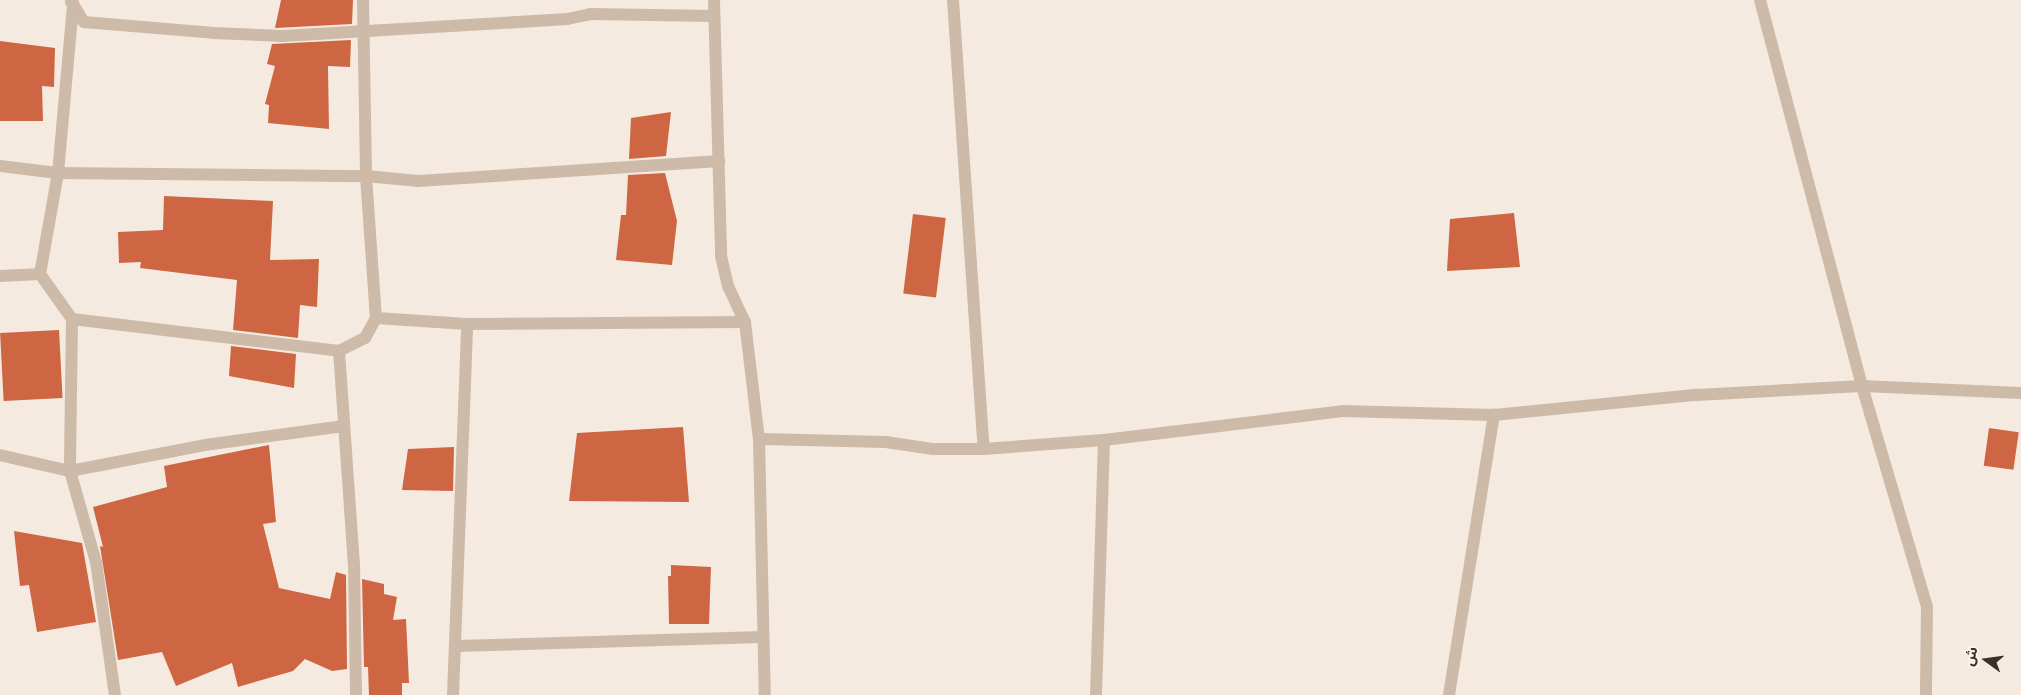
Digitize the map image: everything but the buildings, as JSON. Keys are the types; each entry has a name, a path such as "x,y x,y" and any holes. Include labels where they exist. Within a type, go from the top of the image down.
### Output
{"street":[{"path":"72,319 339,351 365,338 376,318 366,176 361,31 363,0"},
{"path":"714,0 721,256 728,286 745,322 759,439 765,695"},
{"path":"953,0 984,449"},
{"path":"1760,0 1862,386 1926,607 1926,695"},
{"path":"70,2 84,22 283,36 567,19 590,14 714,16"},
{"path":"70,2 58,173 40,274 72,319 70,471 96,562 115,695"},
{"path":"0,166 58,173 366,176 418,181 718,161"},
{"path":"0,276 40,274"},
{"path":"376,318 467,324 745,322"},
{"path":"454,695 458,521 465,438 467,324"},
{"path":"339,351 354,564 356,695"},
{"path":"759,439 886,442 933,449 984,449 1104,440 1342,411 1494,415 1696,395 1862,386 2021,392"},
{"path":"1449,695 1494,415"},
{"path":"0,455 70,471 205,444 344,426"},
{"path":"1096,695 1104,440"},
{"path":"456,646 763,637"}]}
